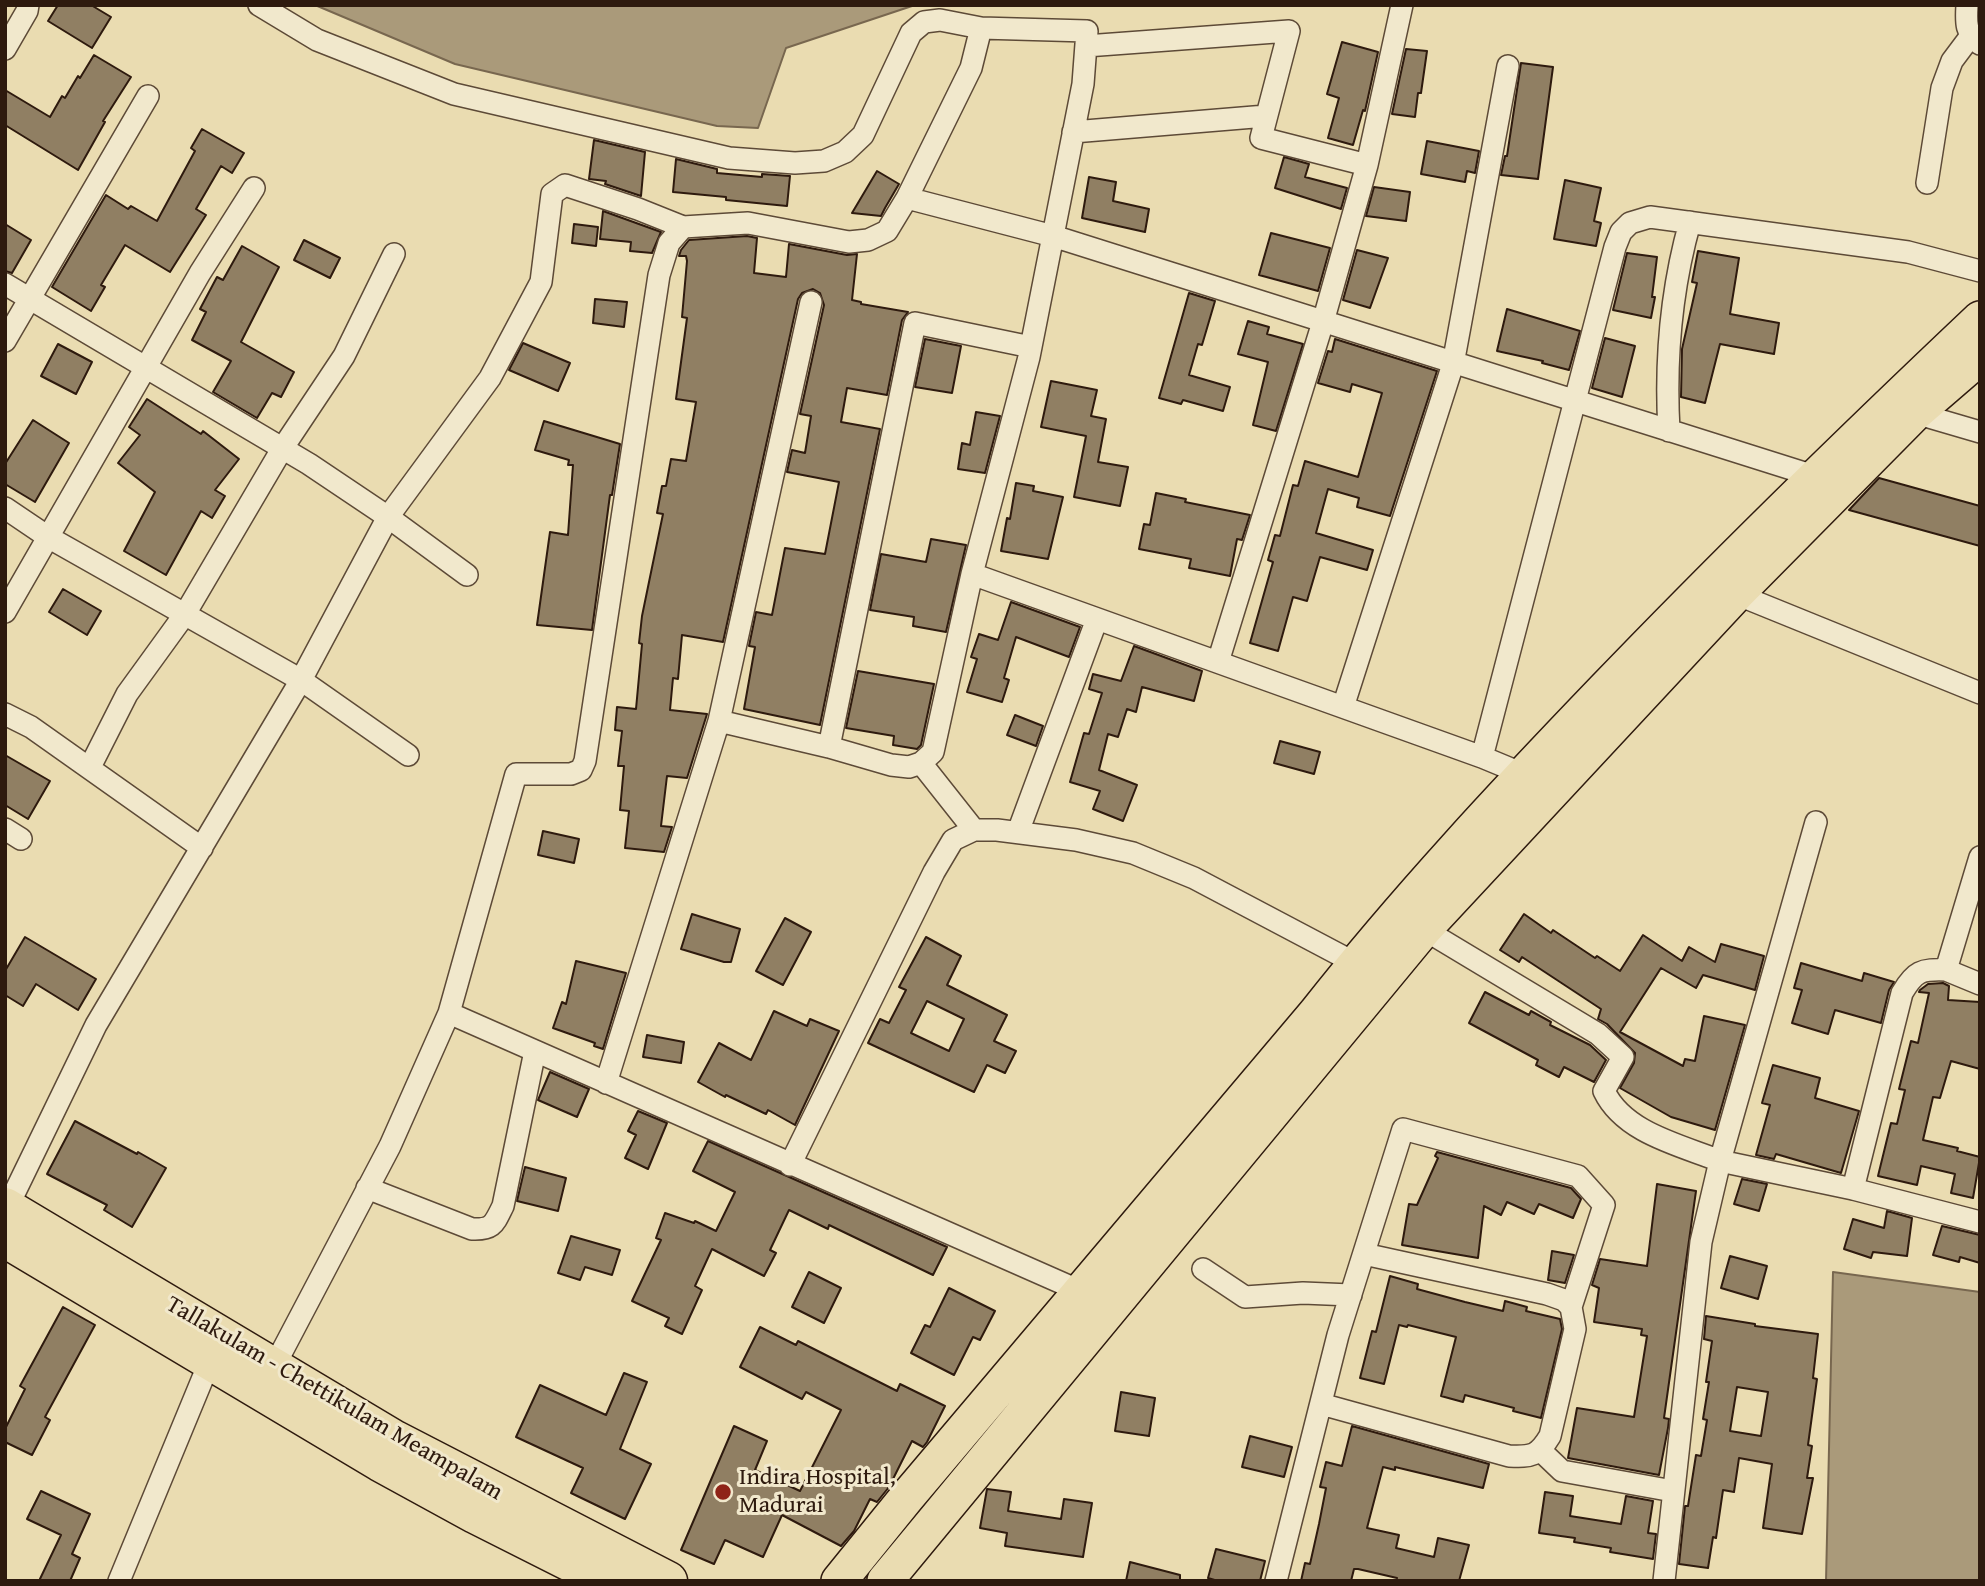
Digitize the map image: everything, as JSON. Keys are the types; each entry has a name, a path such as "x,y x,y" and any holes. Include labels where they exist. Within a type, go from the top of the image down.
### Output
{"highway":[{"name":"Tallakulam - Chettikulam Meampalam","path":"8,1203 395,1440 668,1581"},
{"name":"Tallakulam - Chettikulam Meampalam","path":"5,1238 380,1462 475,1514 608,1581"}],"main road":[{"path":"885,1581 1412,922 1524,774 1707,583 1980,319"},
{"path":"839,1581 1307,1024 1355,963 1412,922 1915,412 1980,357"}],"street":[{"path":"5,49 28,5"},
{"path":"259,5 317,40 454,94 729,158 795,163 824,161 845,152 863,135 911,33 924,22 940,20 981,27 1087,31 1083,84 1031,347 972,574 933,751 921,763 909,766 891,765 719,721"},
{"path":"1218,662 1323,322 1367,165 1402,5"},
{"path":"1927,183 1942,88 1952,61 1975,41 1966,26 1967,5"},
{"path":"8,1203 96,1025 301,680 388,517 490,377 541,282 552,194 565,185 683,227 748,223 849,242 868,240 887,231 907,198 971,68 981,27"},
{"path":"1086,46 1289,31 1261,138 1367,165"},
{"path":"1343,707 1453,364 1508,66"},
{"path":"5,341 148,96"},
{"path":"1073,132 1266,117"},
{"path":"5,612 200,273 254,188"},
{"path":"907,198 1053,236 1816,477"},
{"path":"1482,757 1615,247 1621,232 1630,223 1650,217 1690,222 1908,252 1980,271"},
{"path":"1670,431 1666,380 1670,326 1683,246 1690,222"},
{"path":"278,1359 390,1146 449,1013 516,774 571,774 581,770 585,761 659,275 669,243 683,227"},
{"path":"90,768 127,694 185,614 282,449 344,356 394,254"},
{"path":"5,284 282,449 388,517 467,575"},
{"path":"606,1083 719,721 811,302"},
{"path":"829,747 915,323 1031,347"},
{"path":"1915,412 1980,432"},
{"path":"5,508 48,537 301,680 408,755"},
{"path":"972,574 1524,774"},
{"path":"1735,594 1980,693"},
{"path":"1018,832 1097,619"},
{"path":"5,714 31,727 202,848"},
{"path":"921,763 974,830"},
{"path":"1664,1581 1701,1242 1720,1161 1816,822"},
{"path":"790,1165 934,872 953,840 974,830 1018,832 1076,840 1133,853 1194,878 1355,963"},
{"path":"1946,970 1980,857"},
{"path":"1412,922 1598,1034 1623,1057 1604,1091 1610,1104 1633,1125 1720,1161 1853,1189 1980,1222"},
{"path":"1853,1189 1902,993 1912,976 1927,969 1946,970 1980,984"},
{"path":"449,1013 1080,1291"},
{"path":"368,1188 472,1229 486,1230 495,1223 503,1206 535,1051"},
{"path":"1276,1581 1321,1404 1351,1295 1403,1129 1578,1176 1604,1205 1571,1307 1575,1329 1550,1436 1541,1451 1528,1457 1509,1457 1321,1404"},
{"path":"1364,1254 1546,1294 1564,1300 1571,1307"},
{"path":"1203,1269 1245,1297 1303,1293 1351,1295"},
{"path":"119,1581 207,1368"},
{"path":"1541,1451 1562,1471 1673,1491"}],"shaded area":[{"path":"315,5 915,5 786,48 758,128 717,126 455,64"},
{"path":"1833,1272 1980,1292 1980,1581 1826,1581"}],"building":[{"path":"58,5 91,5 111,17 92,48 48,21"},
{"path":"1342,42 1378,52 1365,111 1363,110 1353,145 1328,138 1339,98 1327,94"},
{"path":"1406,49 1427,51 1415,117 1392,114"},
{"path":"94,55 131,77 103,121 105,122 78,170 5,125 5,90 50,117 62,96 65,98"},
{"path":"1521,63 1553,67 1538,179 1501,175 1507,156"},
{"path":"202,129 244,153 232,173 221,166 196,209 206,215 170,272 125,245 101,285 105,287 91,311 52,287 106,195 128,209 131,206 157,221 195,151 191,148"},
{"path":"594,140 645,152 641,196 605,184 606,181 589,179"},
{"path":"1427,141 1479,151 1475,173 1467,171 1465,182 1421,174"},
{"path":"1284,157 1309,164 1305,177 1347,188 1341,209 1275,188"},
{"path":"676,159 717,169 717,173 762,177 762,174 790,176 787,206 673,192"},
{"path":"877,171 899,184 881,216 852,213"},
{"path":"1089,177 1116,182 1113,201 1149,209 1145,232 1082,218"},
{"path":"1565,180 1601,188 1594,221 1601,223 1596,246 1554,239"},
{"path":"1374,187 1410,192 1406,221 1366,216"},
{"path":"603,211 661,232 652,253 630,251 631,242 600,239"},
{"path":"5,224 31,240 12,273 5,271"},
{"path":"574,224 598,227 596,246 572,243"},
{"path":"1271,233 1330,248 1318,291 1259,275"},
{"path":"747,236 757,238 754,273 786,277 789,244 847,255 857,254 852,300 908,312 902,320 887,395 847,388 841,422 880,429 820,725 744,709 755,647 749,646 756,612 772,615 785,548 825,554 839,482 787,472 792,450 805,453 811,416 800,414 824,305 820,293 813,289 802,293 798,299 723,642 682,635 678,679 673,678 670,710 707,714 687,778 667,776 661,826 672,827 664,852 625,848 629,811 620,810 624,766 618,766 622,731 615,730 617,707 636,709 642,616 663,514 657,513 662,486 666,486 671,459 686,461 696,402 676,399 687,318 682,317 687,261 686,256 679,256 689,240"},
{"path":"304,240 340,258 330,278 294,260"},
{"path":"242,246 279,267 241,342 294,372 281,397 272,393 257,418 213,392 231,361 192,340 206,312 200,309 217,277 223,280"},
{"path":"1357,250 1388,258 1370,308 1343,300"},
{"path":"1698,251 1739,258 1730,314 1779,323 1774,354 1720,344 1705,403 1681,397 1682,349 1697,283 1692,282"},
{"path":"1627,253 1657,257 1651,318 1613,310"},
{"path":"1189,293 1215,301 1202,345 1198,344 1189,375 1230,387 1223,411 1183,400 1181,404 1159,398"},
{"path":"595,299 627,302 624,327 593,323"},
{"path":"1507,309 1580,331 1569,370 1497,351"},
{"path":"1248,321 1269,327 1267,334 1303,344 1276,431 1253,425 1268,362 1238,354"},
{"path":"1605,338 1635,346 1622,397 1592,388"},
{"path":"925,339 961,346 952,393 915,387"},
{"path":"1335,339 1437,371 1390,516 1357,507 1359,498 1328,489 1316,533 1373,550 1367,570 1320,557 1307,601 1293,597 1278,651 1250,643 1273,562 1268,560 1275,535 1280,536 1293,485 1298,486 1305,461 1358,477 1382,393 1352,384 1350,392 1318,383 1328,351 1332,352"},
{"path":"523,343 570,363 558,391 509,370"},
{"path":"58,344 92,362 76,394 41,376"},
{"path":"1051,381 1097,390 1091,416 1106,419 1098,462 1128,467 1120,506 1074,497 1086,436 1041,427"},
{"path":"147,399 201,434 203,431 239,459 215,490 225,496 212,518 201,511 166,575 124,551 155,492 118,463 140,435 129,427"},
{"path":"976,412 1000,416 985,473 958,469 962,443 970,445"},
{"path":"33,420 69,443 35,502 5,484 5,464"},
{"path":"544,421 620,444 610,495 592,630 537,625 550,532 568,535 573,465 568,465 569,460 535,450"},
{"path":"1879,478 1980,506 1980,546 1849,510"},
{"path":"1016,483 1034,486 1033,491 1063,497 1048,559 1001,551"},
{"path":"1156,493 1186,499 1185,502 1250,515 1242,540 1237,539 1230,576 1189,568 1191,559 1139,549 1144,524 1150,525"},
{"path":"931,539 966,545 946,632 913,626 914,617 870,610 881,554 926,562"},
{"path":"63,589 101,611 87,635 49,612"},
{"path":"1011,602 1080,627 1069,657 1016,637 1004,678 1009,680 1002,702 967,692 977,659 971,657 979,634 998,640"},
{"path":"1134,646 1202,671 1194,701 1142,687 1136,712 1127,709 1118,737 1108,734 1099,770 1137,785 1123,821 1093,809 1100,791 1070,782 1084,733 1089,734 1102,693 1089,689 1093,674 1121,681"},
{"path":"858,671 934,684 921,745 917,749 893,745 894,736 846,728"},
{"path":"1015,715 1043,726 1036,746 1007,735"},
{"path":"1280,741 1320,752 1314,774 1274,763"},
{"path":"5,755 50,781 28,819 5,805"},
{"path":"543,831 579,839 574,863 538,855"},
{"path":"692,914 740,929 731,962 681,949"},
{"path":"1524,914 1551,933 1553,930 1620,971 1643,935 1682,961 1689,947 1715,962 1721,944 1764,956 1755,990 1703,975 1696,988 1661,968 1620,1032 1683,1066 1685,1059 1695,1061 1704,1016 1745,1025 1715,1130 1671,1117 1620,1088 1634,1063 1635,1053 1607,1024 1598,1019 1601,1009 1522,957 1519,962 1500,950"},
{"path":"785,918 811,932 783,985 756,971"},
{"path":"25,937 96,979 78,1010 36,984 23,1006 5,995 5,971"},
{"path":"926,937 961,956 947,985 1007,1015 994,1041 1016,1051 1005,1073 987,1065 974,1092 868,1043 880,1019 889,1023 906,990 899,987","holes":["927,1001 964,1019 949,1051 911,1033"]},
{"path":"576,961 626,973 603,1049 594,1046 595,1043 553,1028 562,1002 566,1004"},
{"path":"1801,963 1862,981 1864,973 1894,982 1889,990 1881,1023 1835,1010 1828,1034 1792,1023 1802,990 1794,988"},
{"path":"1943,983 1949,986 1948,1000 1980,1002 1980,1069 1951,1061 1940,1098 1933,1097 1923,1140 1958,1148 1957,1151 1980,1157 1973,1198 1951,1193 1955,1174 1921,1166 1917,1185 1878,1176 1891,1123 1897,1124 1905,1090 1899,1089 1911,1041 1918,1043 1929,993 1919,992 1928,984"},
{"path":"1485,992 1529,1015 1531,1011 1551,1022 1550,1025 1590,1045 1606,1060 1594,1082 1564,1067 1559,1077 1536,1065 1538,1060 1469,1023"},
{"path":"774,1011 807,1026 810,1019 839,1031 795,1125 768,1110 766,1114 726,1095 725,1097 698,1082 719,1043 751,1060"},
{"path":"647,1035 684,1042 681,1063 643,1057"},
{"path":"1773,1065 1820,1078 1815,1098 1859,1111 1841,1173 1776,1154 1774,1159 1756,1155 1770,1105 1762,1103"},
{"path":"550,1072 589,1089 577,1117 538,1100"},
{"path":"638,1111 667,1123 648,1169 625,1158 636,1135 628,1131"},
{"path":"75,1121 166,1168 132,1227 104,1210 107,1205 47,1174"},
{"path":"708,1141 947,1247 933,1275 829,1225 828,1229 789,1210 770,1250 776,1253 764,1276 712,1249 695,1286 702,1290 682,1334 665,1326 669,1318 632,1301 661,1240 656,1238 665,1213 694,1223 695,1221 716,1231 735,1192 693,1171"},
{"path":"1437,1152 1571,1188 1581,1199 1573,1218 1539,1204 1534,1214 1507,1202 1501,1215 1484,1206 1478,1258 1402,1245 1409,1204 1417,1205 1438,1158 1435,1156"},
{"path":"525,1167 566,1178 558,1211 517,1201"},
{"path":"1742,1179 1767,1184 1759,1211 1734,1204"},
{"path":"1657,1184 1696,1191 1664,1418 1669,1419 1668,1428 1659,1475 1568,1458 1577,1408 1634,1417 1647,1336 1641,1335 1642,1329 1594,1322 1599,1288 1592,1285 1600,1259 1647,1266"},
{"path":"1887,1211 1912,1218 1907,1256 1873,1252 1871,1258 1844,1249 1853,1219 1884,1228"},
{"path":"1942,1226 1980,1235 1980,1263 1960,1257 1959,1262 1933,1255"},
{"path":"571,1236 620,1250 612,1275 585,1267 580,1280 558,1273"},
{"path":"1552,1251 1574,1255 1565,1283 1548,1280"},
{"path":"1730,1256 1767,1266 1758,1299 1721,1288"},
{"path":"809,1272 841,1288 824,1323 792,1307"},
{"path":"1390,1276 1418,1284 1417,1289 1465,1302 1503,1311 1505,1301 1527,1307 1526,1311 1560,1319 1562,1329 1541,1418 1465,1395 1463,1402 1441,1396 1456,1337 1408,1325 1399,1325 1384,1384 1360,1378 1372,1331 1376,1332"},
{"path":"949,1288 995,1311 980,1340 973,1337 954,1375 911,1353 925,1325 930,1327"},
{"path":"63,1307 95,1325 45,1417 50,1420 32,1455 5,1442 5,1429 25,1389 20,1386"},
{"path":"1706,1316 1818,1334 1813,1378 1817,1379 1808,1445 1812,1446 1807,1478 1813,1478 1802,1534 1763,1528 1772,1464 1739,1458 1734,1492 1723,1490 1716,1538 1713,1537 1708,1568 1679,1564 1685,1506 1688,1506 1696,1455 1701,1456 1707,1420 1703,1419 1712,1341 1704,1339","holes":["1737,1387 1768,1392 1761,1436 1730,1431"]},
{"path":"760,1327 796,1345 798,1341 897,1391 900,1384 945,1406 927,1442 923,1447 912,1441 889,1487 877,1502 870,1499 854,1531 841,1546 782,1515 763,1557 725,1540 714,1564 681,1550 734,1426 767,1441 755,1470 800,1491 841,1410 806,1392 802,1399 740,1367"},
{"path":"624,1373 647,1382 620,1449 651,1464 625,1519 571,1493 583,1468 516,1437 540,1385 606,1415"},
{"path":"1121,1392 1155,1398 1149,1436 1115,1431"},
{"path":"1352,1426 1489,1464 1483,1488 1395,1467 1395,1470 1383,1467 1367,1528 1399,1535 1396,1548 1434,1557 1438,1538 1469,1545 1459,1581 1396,1581 1397,1578 1354,1569 1351,1581 1301,1581 1305,1563 1310,1564 1319,1524 1326,1488 1320,1487 1326,1462 1342,1466"},
{"path":"1250,1436 1292,1447 1284,1477 1242,1467"},
{"path":"987,1489 1011,1492 1008,1511 1061,1519 1064,1499 1092,1503 1083,1557 1005,1546 1007,1533 980,1528"},
{"path":"41,1491 90,1514 72,1554 80,1558 70,1581 39,1581 61,1535 27,1519"},
{"path":"1545,1492 1573,1496 1570,1516 1621,1524 1626,1496 1653,1501 1648,1533 1656,1534 1653,1559 1610,1552 1611,1548 1574,1542 1575,1538 1539,1533"},
{"path":"1216,1549 1265,1561 1260,1581 1218,1581 1208,1578"},
{"path":"1130,1562 1180,1575 1180,1581 1126,1581"}],"waterway":[{"path":"865,1581 931,1496 974,1447"}],"place":[{"name":"Indira Hospital, Madurai","path":"723,1492"}]}
